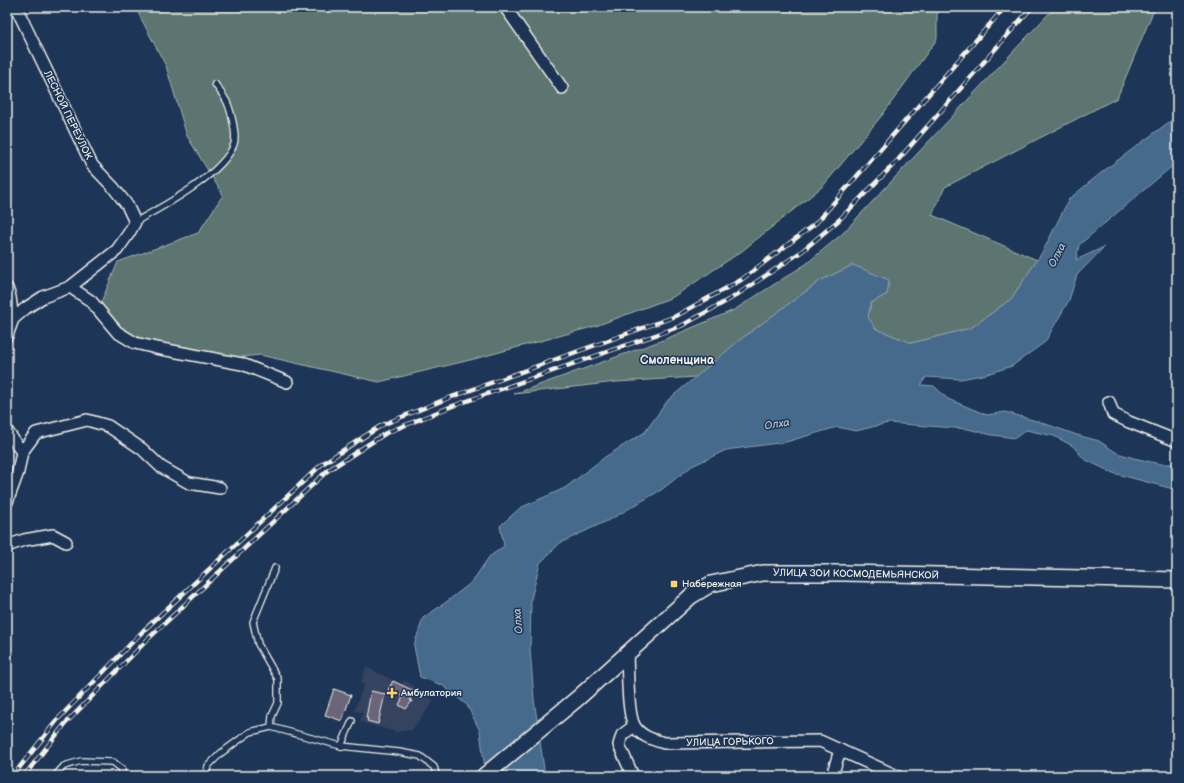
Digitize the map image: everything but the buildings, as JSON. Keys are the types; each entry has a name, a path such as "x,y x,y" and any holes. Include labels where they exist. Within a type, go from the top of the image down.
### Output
{"main road":[{"name":"УЛИЦА ЗОИ КОСМОДЕМЬЯНСКОЙ","path":"484,776 578,698 686,601 711,584 763,573 844,573 1177,580"}],"street":[{"name":"ЛЕСНОЙ ПЕРЕУЛОК","path":"16,7 92,165 127,205 135,222"},
{"path":"505,7 562,88"},
{"path":"7,336 13,320 26,308 42,296 70,287 118,250 135,222"},
{"path":"70,287 91,301 117,332 135,343 242,364 287,382"},
{"path":"7,288 10,297 13,320"},
{"path":"1109,402 1113,414 1128,422 1177,441"},
{"path":"7,502 18,472 22,452 36,433 87,420 108,426 142,449 162,467 189,483 220,488"},
{"path":"7,431 22,452"},
{"path":"7,546 24,540 53,535 66,542"},
{"path":"627,654 631,716 634,726 622,735 619,745 633,776"},
{"name":"УЛИЦА ГОРЬКОГО","path":"634,726 650,740 664,743 820,741 897,776"},
{"path":"832,776 840,750"}],"lane":[{"path":"135,222 210,175 228,157 234,143 233,126 227,102 215,84"},
{"path":"270,727 272,716 278,703 278,679 258,644 253,622 275,568"},
{"path":"341,746 352,721"},
{"path":"206,776 208,766 221,753 250,732 270,727 341,746 399,752 420,756 434,767 438,776"},
{"path":"55,776 64,766 81,761 113,762 122,768 122,776"}],"shaded area":[{"name":"Амбулатория","path":"366,667 401,684 405,680 434,701 412,730 396,732 360,722 363,712 354,711 364,685 361,683"}],"green space":[{"path":"135,7 943,7 937,14 937,39 883,114 823,186 742,251 673,297 596,326 474,359 379,382 260,355 207,361 122,337 100,305 118,262 198,233 223,195 187,136 166,66"},
{"path":"1055,7 1158,7 1152,14 1117,98 945,187 932,215 1037,260 1011,299 971,328 912,343 876,329 867,317 871,303 887,294 889,281 853,265 820,281 741,339 696,377 616,382 514,394 663,340 734,310 806,264 842,234"}],"water":[{"name":"Олха","path":"1177,116 1177,162 1079,245 1076,260 1104,247 1077,275 1069,300 1045,342 1012,366 987,374 961,379 926,377 921,385 934,386 948,399 987,415 1005,412 1099,441 1117,453 1160,464 1177,464 1177,490 1113,473 1084,459 1073,446 1054,436 1026,430 1015,438 992,435 968,429 888,423 856,431 837,427 786,442 726,450 692,466 661,490 611,519 560,543 540,563 531,599 530,649 534,699 545,776 486,776 480,731 467,705 442,685 420,677 414,646 423,618 472,582 489,557 504,546 500,526 520,508 565,488 605,457 645,432 668,400 741,339 820,281 853,265 889,280 887,294 871,303 868,317 876,329 912,343 971,328 1011,299 1043,251 1069,199 1106,169"}],"railway":[{"path":"14,776 58,719 143,631 322,464 382,425 446,399 676,316 741,280 816,223 1005,7"},
{"path":"24,776 65,724 149,638 327,471 386,433 450,407 681,326 732,298 801,252 839,220 898,160 1032,7"}],"place":[{"name":"Набережная","path":"674,584"},
{"name":"Амбулатория","path":"392,693"}],"district":[{"name":"Смоленщина","path":"677,360"}]}
